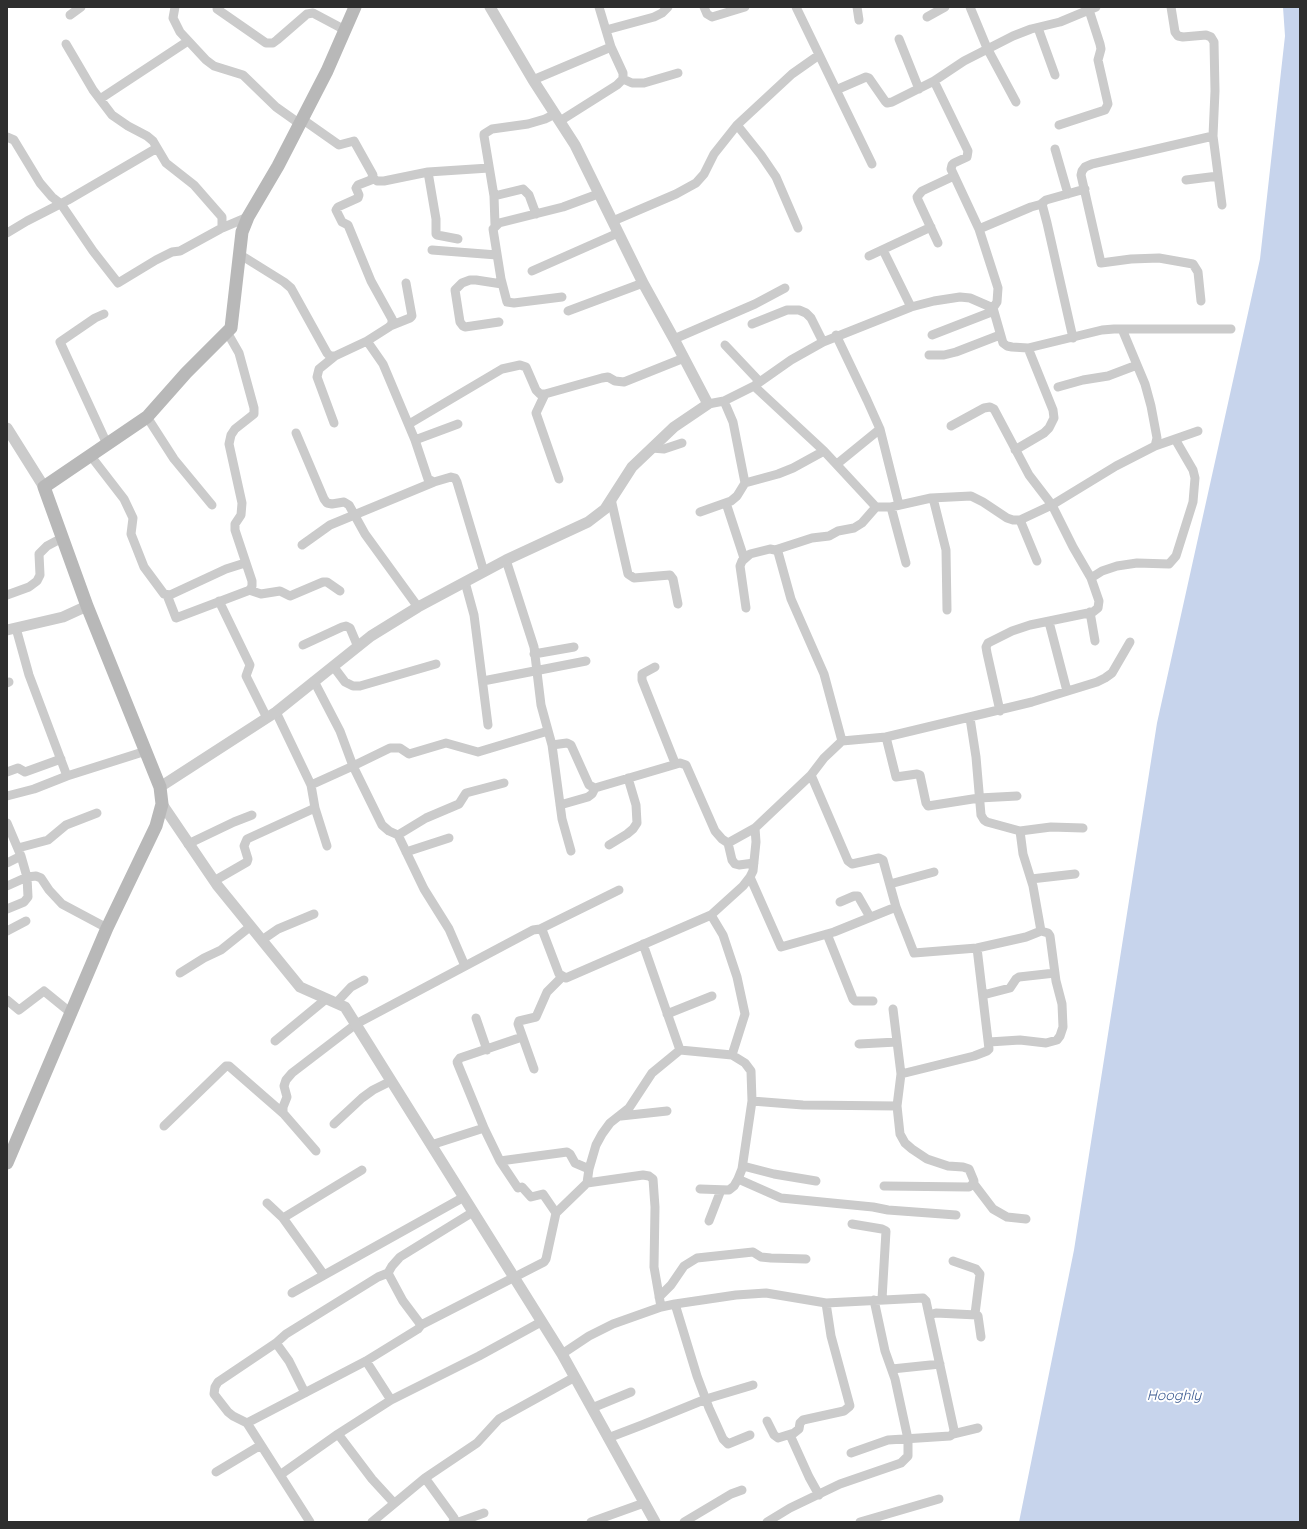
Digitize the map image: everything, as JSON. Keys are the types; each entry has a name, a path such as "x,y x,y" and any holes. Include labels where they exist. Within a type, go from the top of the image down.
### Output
{"main road":[{"path":"7,1163 10,1149 107,928 156,826 162,804 160,787 87,606 44,487 148,417 186,372 231,328 242,232 248,217 278,166 327,71 355,7"}],"street":[{"path":"70,15 81,7"},
{"path":"175,7 173,18 180,32 206,60 214,66 243,75 276,107 339,145 354,141 373,175 372,178"},
{"path":"490,7 533,80 575,145 643,283 708,404"},
{"path":"562,298 510,303 506,299 496,255 493,232 495,225 494,196 484,136 487,131 498,128 557,118 617,85 622,79 623,73 611,47 599,7"},
{"path":"606,30 654,17 662,13 668,7"},
{"path":"704,7 707,14 712,17 745,7"},
{"path":"796,7 872,164"},
{"path":"857,7 859,20"},
{"path":"927,17 945,7"},
{"path":"970,7 987,48 1016,102"},
{"path":"1171,7 1175,32 1178,36 1206,35 1214,42 1215,91 1213,136 1222,205"},
{"path":"836,90 869,78 885,101 889,103 934,81 987,48 1013,36 1060,22 1091,8 1100,44 1098,60 1108,104 1105,110 1059,125"},
{"path":"217,9 266,43 273,43 306,14 313,13 345,30"},
{"path":"1038,28 1055,75"},
{"path":"899,39 919,89"},
{"path":"100,99 188,41"},
{"path":"66,44 86,79 112,115 128,126 147,136 171,168 183,175 194,185 222,216 222,228"},
{"path":"533,80 611,47"},
{"path":"613,221 676,194 696,183 704,174 714,154 737,125 787,79 819,55"},
{"path":"622,79 632,83 644,83 678,73"},
{"path":"934,81 968,151 967,157 952,165 951,169 979,229 998,288 997,302 994,309 1003,343 1007,346 1028,348 1102,330 1231,329"},
{"path":"737,125 761,155 776,177 798,228"},
{"path":"1201,301 1198,272 1193,264 1159,258 1130,259 1101,263 1081,175 1082,171 1092,164 1213,136"},
{"path":"7,137 14,140 40,183 52,197 61,204 93,251 118,283 156,260 172,252 180,251 222,228 248,217"},
{"path":"7,233 27,220 61,204 157,148"},
{"path":"1055,149 1068,194"},
{"path":"372,178 377,181 428,172 489,168"},
{"path":"428,172 436,219 436,234 458,239"},
{"path":"938,243 917,197 922,191 954,176"},
{"path":"1186,180 1218,176"},
{"path":"372,178 358,185 356,188 359,195 358,198 338,207 336,210 342,222 348,225 371,281 392,319 390,326"},
{"path":"494,196 523,189 529,195 536,214"},
{"path":"979,229 1041,204 1046,200 1085,190"},
{"path":"495,225 563,207 598,194"},
{"path":"1041,204 1047,223 1073,338"},
{"path":"869,256 931,227"},
{"path":"532,271 618,233"},
{"path":"432,250 496,255"},
{"path":"883,250 911,307"},
{"path":"240,254 291,288 326,353 330,356 335,356"},
{"path":"499,322 465,327 463,326 460,322 455,290 462,283 470,280 502,284"},
{"path":"568,311 643,283"},
{"path":"334,423 317,377 320,369 335,356 367,340 390,326 410,318 412,316 406,284"},
{"path":"674,339 755,304 785,288"},
{"path":"160,787 276,712 371,636 418,607 506,560 588,522 605,509 632,467 674,427 708,404 724,401 757,384 791,360 836,335 911,307 934,301 960,297 970,298 994,309"},
{"path":"932,335 994,309"},
{"path":"752,324 787,310 799,310 806,313 811,318 822,342"},
{"path":"104,314 95,318 60,342 107,444"},
{"path":"1122,329 1137,365 1151,406 1157,438 1155,446"},
{"path":"227,332 239,352 254,408 254,414 235,428 229,438 242,503 241,515 235,524 234,530 252,581 252,586 249,590"},
{"path":"836,335 880,430 906,563"},
{"path":"929,355 944,355 956,352 1000,335"},
{"path":"367,340 383,364 409,424 428,479 434,482"},
{"path":"725,345 757,384 837,464 876,507"},
{"path":"1015,450 1044,433 1049,428 1054,418 1053,410 1028,348"},
{"path":"409,424 502,369 525,365 538,392 545,394 608,377 615,381 624,382 684,358"},
{"path":"1058,387 1083,380 1108,376 1137,365"},
{"path":"545,394 536,413 559,480"},
{"path":"724,401 732,422 745,483"},
{"path":"951,426 984,408 990,407 996,412 1015,450 1038,487 1052,505 1073,547 1091,578 1100,605 1096,610 1090,612 1030,625 1012,631 986,645 986,653 1000,711"},
{"path":"148,417 174,459 212,505"},
{"path":"415,440 458,424"},
{"path":"7,428 44,487"},
{"path":"837,464 880,430"},
{"path":"746,608 740,566 744,558 750,554 770,549 775,550 812,538 829,536 838,531 854,528 862,523 876,507 895,506 933,498 971,496 1007,518 1020,520 1052,505 1116,466 1155,446 1198,431"},
{"path":"296,433 324,499 332,504 344,502 349,505 365,534 418,607"},
{"path":"1091,578 1102,571 1116,566 1137,563 1169,564 1176,556 1193,502 1195,478 1193,470 1175,439"},
{"path":"652,448 664,449 682,443"},
{"path":"700,512 726,503 737,496 745,483 794,468 824,451"},
{"path":"90,456 124,499 133,518 131,534 144,567 164,594 167,595 176,618 249,590 261,594 280,591 290,596 323,582 327,582 340,591"},
{"path":"302,545 330,525 451,476 455,478 457,482 484,572"},
{"path":"933,498 946,550 947,610"},
{"path":"611,499 628,574 634,578 670,575 678,604"},
{"path":"726,503 744,558"},
{"path":"1020,520 1037,561"},
{"path":"7,595 29,587 37,581 40,575 39,554 47,546 62,538"},
{"path":"775,550 778,552 791,599 824,674 842,742"},
{"path":"506,560 534,654 541,705 552,745 562,819 571,852"},
{"path":"167,595 170,595 226,569 245,563"},
{"path":"465,582 474,615 488,725"},
{"path":"219,601 250,665 246,676 267,718"},
{"path":"67,776 12,629 63,617 87,606"},
{"path":"1090,612 1095,642"},
{"path":"1049,622 1067,691"},
{"path":"303,645 346,626 350,628 358,646"},
{"path":"728,844 755,828 811,775 824,758 842,742 886,737 935,724 1000,711 1105,678 1112,672 1130,642"},
{"path":"534,654 574,647"},
{"path":"483,681 586,661"},
{"path":"333,666 346,682 353,686 360,686 436,664"},
{"path":"655,667 642,674 642,680 675,764"},
{"path":"314,681 340,731 353,766 382,825 389,831 398,835 424,889 449,929 465,966"},
{"path":"276,712 311,785 314,808 327,846"},
{"path":"970,718 976,756 981,815 987,822 1020,831 1051,827 1083,828"},
{"path":"311,785 390,748 400,748 409,754 446,743 478,752 548,731"},
{"path":"886,737 896,777 917,774 920,775 928,806 980,798 1017,796"},
{"path":"552,745 567,743 570,745 589,785 595,788 680,762 686,765 716,831 728,844 732,860 735,864 739,865 754,863"},
{"path":"7,796 45,785 67,776 146,751"},
{"path":"7,772 18,768 25,772 61,759"},
{"path":"811,775 848,861 852,864 881,858 884,860 896,907 914,953 977,948 1026,937 1041,931 1048,933 1050,936 1055,973 1062,1004 1063,1026 1060,1036 1057,1040 1046,1043 1020,1040 989,1042"},
{"path":"609,845 627,834 636,823 636,805 628,778"},
{"path":"398,835 426,818 459,804 466,793 504,783"},
{"path":"560,805 588,797 592,794 595,788"},
{"path":"162,804 214,881 300,987 345,1008 356,1024 562,1354 655,1522"},
{"path":"214,881 247,862 244,846 247,839 314,808"},
{"path":"7,863 20,852 48,840 66,825 97,813"},
{"path":"188,844 252,815"},
{"path":"7,823 20,852 27,877 28,897 24,902 7,909"},
{"path":"534,1069 522,1037 518,1024 519,1021 536,1017 547,992 562,977 566,978 711,915 743,886 750,877 753,871 754,863 756,842 755,828"},
{"path":"1020,831 1023,854 1031,879 1041,931"},
{"path":"406,852 449,838"},
{"path":"890,884 934,872"},
{"path":"1031,879 1075,874"},
{"path":"7,886 27,877 36,876 41,878 49,890 62,904 107,928"},
{"path":"750,877 781,947 828,934 896,907"},
{"path":"284,1114 282,1110 287,1097 284,1090 286,1080 292,1073 356,1024 533,930 540,929 619,890"},
{"path":"840,902 854,896 858,896 870,917"},
{"path":"262,940 278,929 314,914"},
{"path":"711,915 723,935 737,977 745,1014 732,1055"},
{"path":"7,931 26,921"},
{"path":"180,973 220,950 251,926"},
{"path":"540,929 543,932 559,974 562,977"},
{"path":"828,934 853,999 855,1001 873,1001"},
{"path":"643,944 680,1050"},
{"path":"900,1074 990,1049 977,948"},
{"path":"983,995 1010,988 1019,977 1055,973"},
{"path":"275,1041 351,987 364,980"},
{"path":"7,1000 20,1010 44,991 71,1013"},
{"path":"667,1014 712,996"},
{"path":"893,1009 900,1074 897,1106 900,1134 905,1143 927,1159 948,1166 969,1169 974,1184 993,1209 1007,1217 1026,1219"},
{"path":"476,1018 487,1050"},
{"path":"522,1037 460,1058 457,1062 484,1128 500,1161 518,1188 522,1188 531,1197 543,1194 556,1213"},
{"path":"859,1044 897,1042"},
{"path":"587,1183 589,1169 596,1145 602,1134 610,1124 629,1108 652,1073 680,1050 732,1055 745,1063 750,1071 752,1101 743,1166 734,1186 729,1190 700,1189"},
{"path":"164,1126 226,1066 229,1066 284,1114 316,1151"},
{"path":"334,1124 362,1098 373,1090 391,1081"},
{"path":"752,1101 803,1105 897,1106"},
{"path":"620,1116 667,1111"},
{"path":"431,1145 484,1128"},
{"path":"500,1161 567,1152 570,1154 575,1163 589,1169"},
{"path":"743,1166 774,1174 816,1181"},
{"path":"283,1218 362,1170"},
{"path":"247,1423 366,1361 418,1329 421,1325 540,1264 546,1259 556,1213 587,1183 643,1175 649,1176 653,1179 655,1207 654,1267 660,1307"},
{"path":"738,1179 781,1198 956,1216"},
{"path":"884,1186 969,1187 974,1184"},
{"path":"709,1221 721,1190"},
{"path":"292,1293 464,1197"},
{"path":"268,1203 283,1218 324,1275"},
{"path":"310,1522 247,1423 228,1412 214,1394 214,1387 218,1382 276,1343 286,1334 378,1277 388,1273 400,1257 473,1212"},
{"path":"766,1522 790,1508 840,1484 901,1464 908,1456 908,1439 892,1370 886,1351 878,1300 886,1232 882,1229 852,1224"},
{"path":"659,1297 671,1285 684,1266 697,1258 753,1252 761,1257 806,1259"},
{"path":"953,1261 976,1269 980,1274 975,1314 978,1316 981,1337"},
{"path":"388,1273 403,1301 421,1325"},
{"path":"562,1354 590,1336 613,1324 660,1307 675,1304 736,1295 766,1293 826,1303 923,1298 926,1300 954,1430 953,1434"},
{"path":"767,1421 778,1438 790,1435 799,1429 800,1423 803,1420 844,1411 850,1406 831,1336 826,1303"},
{"path":"675,1304 686,1344 706,1399 725,1442 728,1444 750,1435"},
{"path":"929,1315 936,1313 975,1314"},
{"path":"280,1475 338,1434 391,1400 479,1356 541,1322"},
{"path":"276,1343 289,1361 305,1393"},
{"path":"366,1361 391,1400"},
{"path":"892,1370 940,1364"},
{"path":"372,1522 425,1478 476,1443 499,1419 574,1377"},
{"path":"608,1438 706,1399 753,1385"},
{"path":"592,1408 631,1392"},
{"path":"851,1452 888,1440 950,1436 978,1428"},
{"path":"338,1434 372,1480 394,1503"},
{"path":"790,1435 819,1495"},
{"path":"216,1472 261,1445"},
{"path":"425,1478 454,1518 453,1522"},
{"path":"684,1522 731,1494 742,1490"},
{"path":"860,1522 940,1499"},
{"path":"591,1522 644,1503"},
{"path":"459,1522 484,1513"}],"water":[{"name":"Hooghly","path":"1283,7 1300,7 1300,1522 1019,1522 1074,1250 1157,723 1260,259 1285,36"}]}
